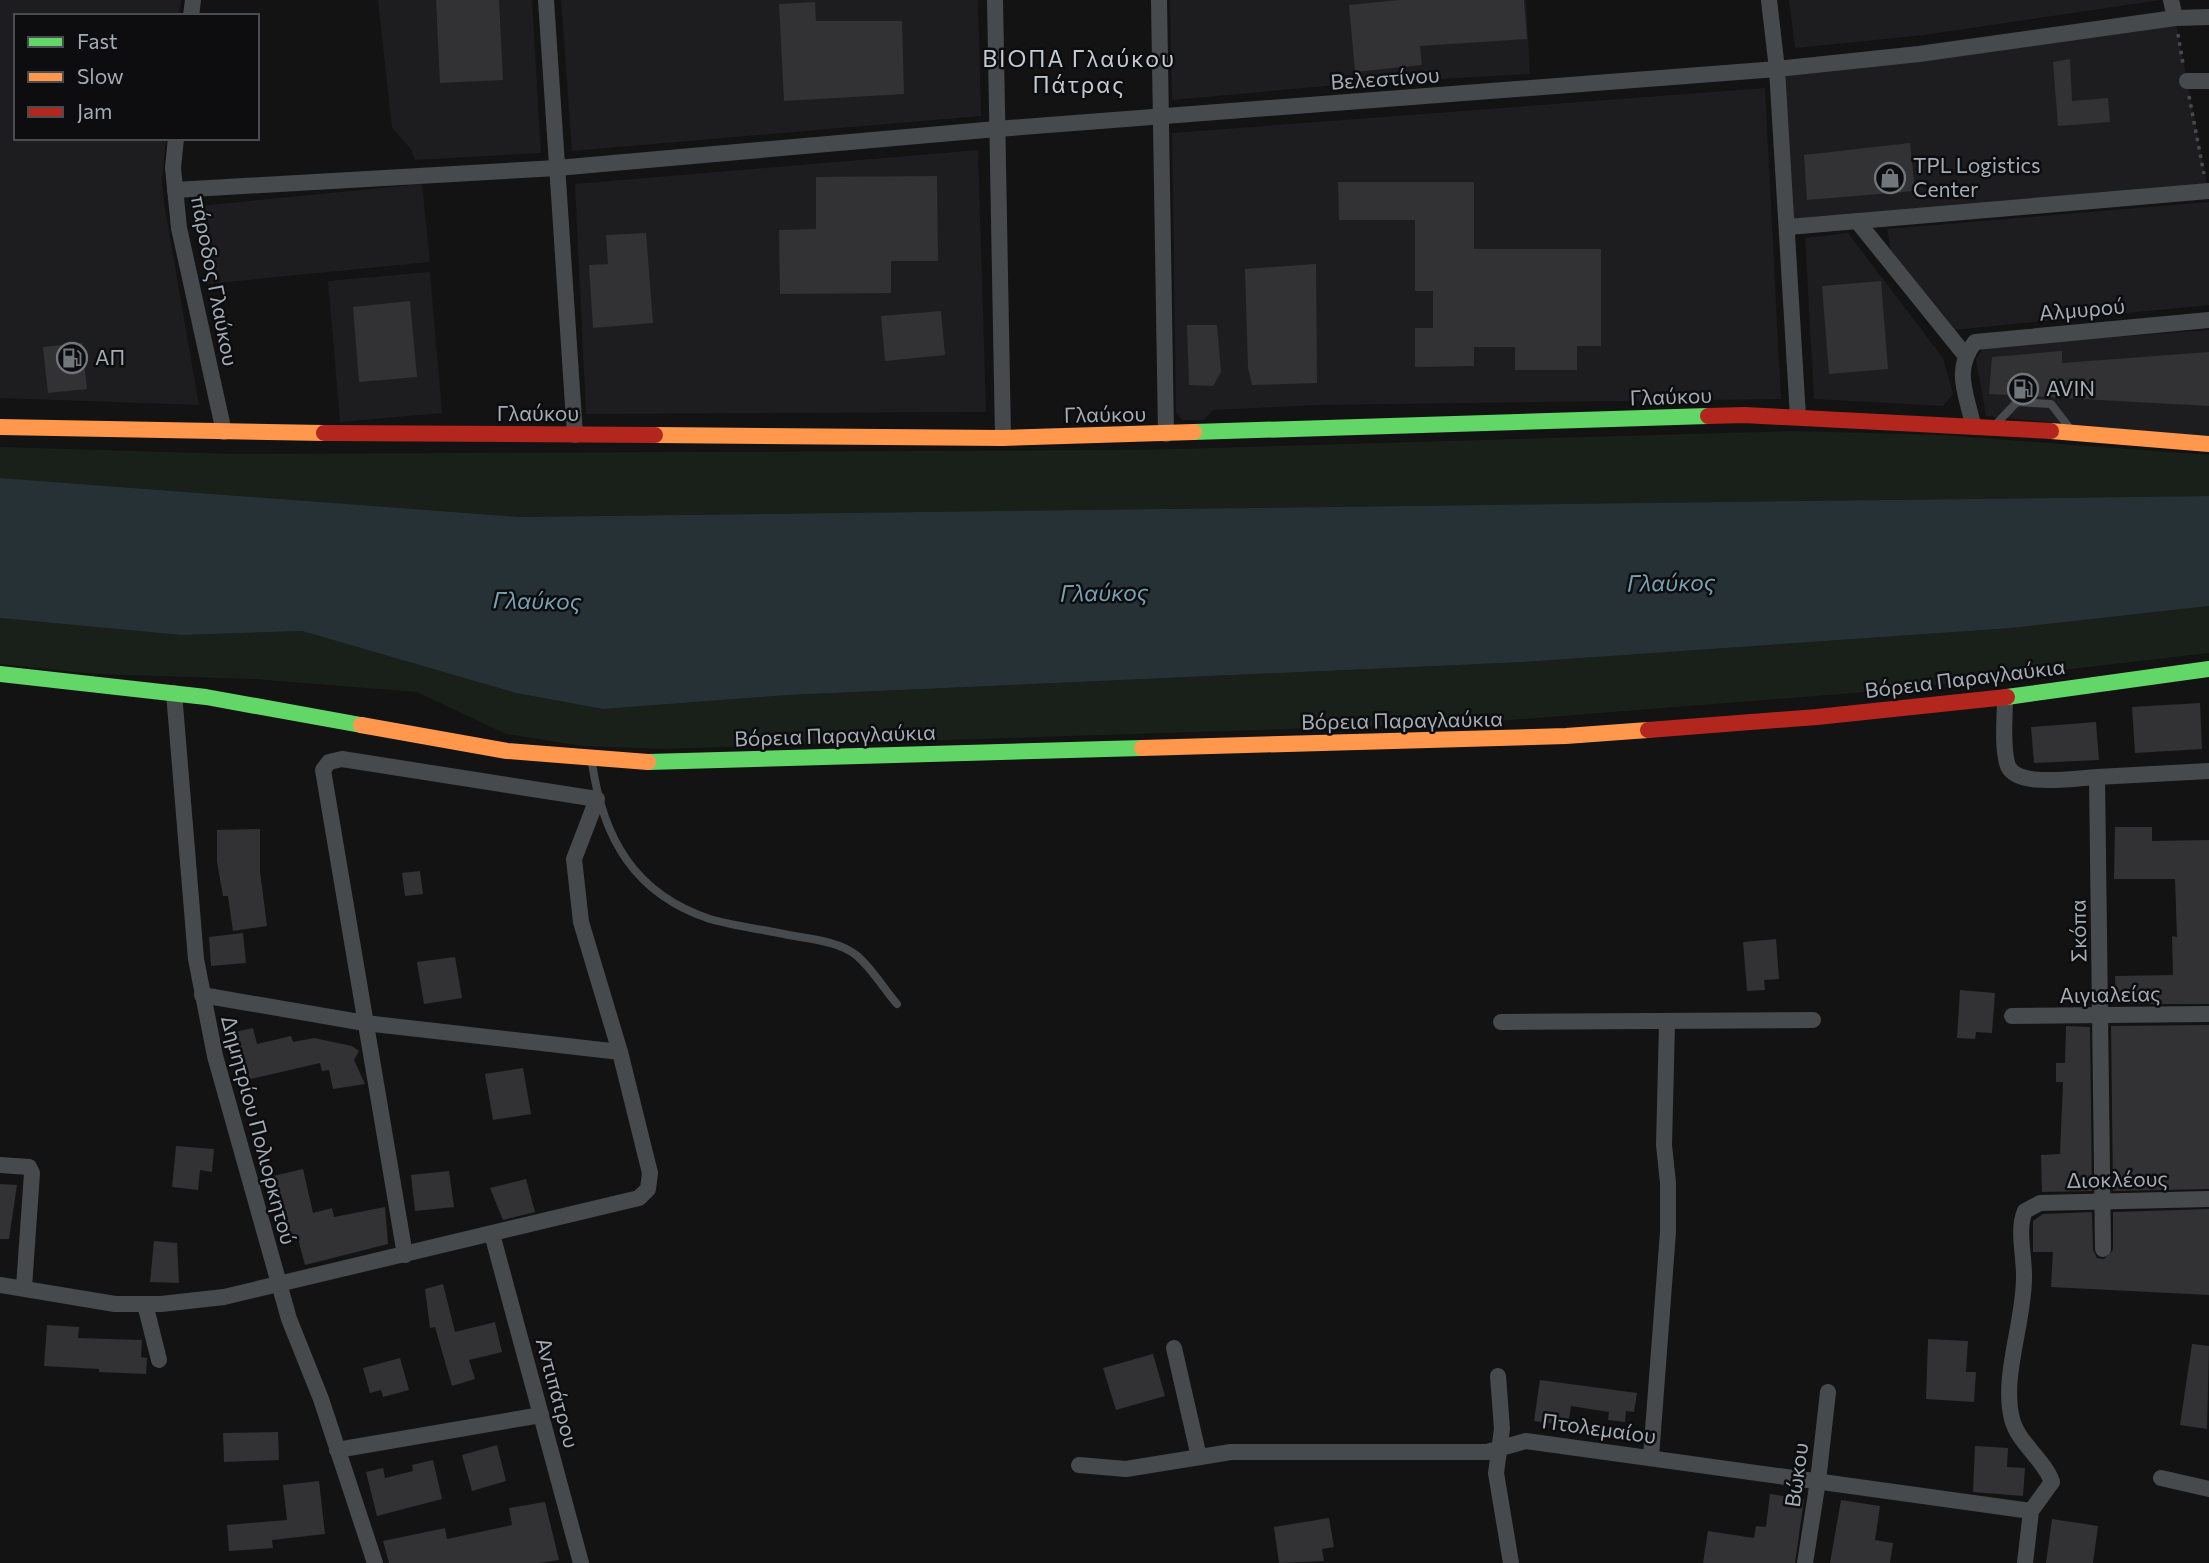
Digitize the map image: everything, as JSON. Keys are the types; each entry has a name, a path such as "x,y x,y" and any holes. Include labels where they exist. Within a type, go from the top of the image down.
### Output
{"main road":[{"name":"Γλαύκου","path":"0,426 224,432 1003,438 1715,416 1798,416 1994,426 2209,444"},
{"name":"Βόρεια Παραγλαύκια","path":"0,674 174,693 452,743 592,760 751,760 1518,739 1817,718 2005,697 2209,669"}],"street":[{"path":"546,0 575,435"},
{"path":"995,0 1003,438"},
{"path":"1159,0 1166,434"},
{"path":"1769,0 1777,69 1798,416"},
{"path":"2171,0 2175,18"},
{"name":"Βελεστίνου","path":"175,191 558,168 997,130 1777,69 1919,54 2175,18 2209,17"},
{"path":"2186,81 2209,81"},
{"name":"πάροδος Γλαύκου","path":"176,140 175,191 179,228 224,432"},
{"path":"1788,227 2208,191"},
{"path":"1857,221 1965,355 1962,366 1973,425"},
{"name":"Αλμυρού","path":"1965,355 1980,340 2209,320"},
{"name":"Δημητρίου Πολιορκητού","path":"174,693 202,995 227,1105 279,1285 375,1563"},
{"path":"2005,697 2007,764 2012,774 2023,780 2209,771"},
{"path":"0,1285 94,1301 145,1304 224,1297 405,1255 639,1198 648,1189 650,1173 620,1052 581,922 573,859 597,799 342,758 329,762 323,770 405,1255"},
{"name":"Σκόπα","path":"2097,777 2103,1249"},
{"path":"202,995 365,1023 620,1052"},
{"name":"Αιγιαλείας","path":"2012,1016 2209,1014"},
{"path":"1501,1022 1813,1020"},
{"path":"1651,1457 1668,1232 1664,1135 1667,1023"},
{"path":"0,1165 29,1167 32,1173 24,1287"},
{"name":"Διοκλέους","path":"2031,1511 2052,1482 2016,1429 2011,1409 2010,1389 2024,1296 2022,1219 2027,1208 2040,1203 2209,1199"},
{"name":"Αντιπάτρου","path":"492,1234 581,1563"},
{"path":"145,1304 159,1360"},
{"path":"1174,1348 1199,1457"},
{"path":"1498,1376 1502,1429 1496,1473 1511,1563"},
{"name":"Βώκου","path":"1805,1563 1828,1392"},
{"path":"337,1450 541,1415"},
{"name":"Πτολεμαίου","path":"1079,1465 1126,1469 1231,1452 1487,1452 1517,1442 1540,1441 2031,1511"},
{"path":"2161,1478 2209,1489"},
{"path":"2025,1563 2031,1511"}],"lane":[{"path":"1994,426 2017,402 2051,404 2074,434"},
{"path":"592,760 597,799 614,843 626,864 670,902 711,919 830,943 856,955 897,1004"}],"path":[{"path":"2175,18 2208,191"}],"shaded area":[{"path":"0,0 181,0 179,14 14,14 14,140 166,140 162,182 164,203 199,405 0,398"},
{"path":"378,0 532,0 541,153 415,160 411,149 392,128"},
{"path":"561,0 978,0 981,116 572,151"},
{"path":"1170,0 1526,0 1530,74 1348,84 1172,100"},
{"path":"1789,0 2161,0 1924,35 1795,48"},
{"path":"2175,18 2208,191 1788,227 1777,69"},
{"path":"1765,88 1781,399 1318,405 1213,410 1204,420 1182,420 1176,412 1172,133"},
{"path":"978,150 986,412 586,414 575,184"},
{"path":"422,184 430,262 207,284 199,206"},
{"path":"2209,202 2209,305 1953,330 1891,251 1887,229"},
{"path":"1848,233 1943,358 1953,394 1943,406 1814,399 1805,238"},
{"path":"430,272 442,413 340,422 328,281"},
{"path":"2209,330 2209,438 1986,416 1976,359 1984,347"},
{"path":"1793,431 1940,435 2209,455 2209,496 520,517 0,478 0,447 234,454 1142,450"},
{"path":"2209,606 2209,653 1891,690 1472,723 665,749 582,746 506,734 417,692 253,679 94,674 0,664 0,618 181,635 302,631 516,693 603,709 788,695 1524,662 2012,628"}],"water":[{"name":"Γλαύκος","path":"0,478 520,517 2209,496 2209,606 2012,628 1524,662 788,695 603,709 516,693 302,631 181,635 0,618"}],"building":[{"path":"436,0 499,0 503,80 440,83"},
{"path":"1398,0 1524,0 1527,39 1420,46 1422,65 1355,72 1349,5"},
{"path":"815,2 816,21 902,21 904,94 784,101 779,4"},
{"path":"2070,59 2072,101 2108,98 2110,122 2058,126 2053,62"},
{"path":"1910,143 1915,191 1807,200 1804,155"},
{"path":"937,176 938,261 891,261 891,293 780,294 779,230 816,229 816,177"},
{"path":"1338,182 1474,182 1474,249 1601,249 1601,346 1577,346 1577,370 1515,370 1515,347 1474,347 1474,366 1415,367 1415,328 1433,328 1433,291 1415,291 1415,220 1339,220"},
{"path":"646,233 653,323 593,328 589,265 608,264 606,235"},
{"path":"1316,264 1317,383 1252,385 1248,368 1245,269"},
{"path":"1881,281 1888,369 1829,374 1822,286"},
{"path":"410,301 417,377 359,382 353,307"},
{"path":"941,311 945,355 885,361 881,316"},
{"path":"1187,325 1217,325 1221,372 1213,386 1189,385"},
{"path":"82,343 87,389 48,393 43,347"},
{"path":"2062,351 2062,363 2209,352 2209,406 1989,394 1992,357"},
{"path":"2200,703 2202,749 2135,753 2132,707"},
{"path":"2096,722 2099,760 2034,763 2031,727"},
{"path":"2115,827 2152,827 2152,841 2209,840 2209,1004 2116,1004 2115,976 2173,975 2172,936 2177,937 2175,879 2114,879"},
{"path":"260,829 260,871 267,926 233,931 228,896 223,896 217,862 217,830"},
{"path":"420,871 423,894 405,896 402,873"},
{"path":"243,933 246,963 211,966 209,937"},
{"path":"1776,939 1779,979 1764,980 1765,990 1747,991 1743,942"},
{"path":"455,957 462,998 424,1004 417,962"},
{"path":"1960,990 1995,993 1992,1033 1976,1032 1975,1039 1957,1038"},
{"path":"2209,1025 2209,1189 2113,1191 2111,1026"},
{"path":"2066,1026 2090,1027 2092,1191 2042,1192 2041,1155 2060,1154 2063,1082 2056,1082 2056,1063 2065,1063"},
{"path":"253,1028 257,1044 291,1036 293,1042 314,1038 352,1046 359,1051 354,1060 365,1084 333,1089 329,1070 322,1071 320,1063 246,1080 235,1032"},
{"path":"523,1068 531,1114 493,1120 485,1074"},
{"path":"176,1146 214,1149 212,1172 200,1170 198,1190 172,1187"},
{"path":"303,1169 313,1213 332,1208 334,1217 385,1207 388,1244 305,1265 297,1235 291,1237 273,1176"},
{"path":"449,1171 454,1207 415,1211 411,1175"},
{"path":"526,1179 535,1212 503,1220 490,1188"},
{"path":"0,1184 17,1185 9,1239 0,1239"},
{"path":"2209,1209 2209,1295 2051,1287 2053,1252 2033,1252 2033,1221 2043,1214 2092,1212 2093,1250 2097,1258 2104,1259 2113,1250 2113,1212"},
{"path":"154,1241 177,1243 179,1283 150,1282"},
{"path":"443,1284 455,1332 495,1322 502,1352 469,1360 475,1379 452,1386 435,1327 430,1328 425,1289"},
{"path":"47,1325 79,1327 78,1338 142,1340 141,1357 147,1358 146,1374 44,1366"},
{"path":"1928,1339 1968,1341 1966,1372 1976,1372 1974,1402 1926,1399"},
{"path":"2192,1344 2209,1346 2207,1429 2180,1425"},
{"path":"1153,1354 1165,1396 1116,1410 1103,1368"},
{"path":"400,1358 409,1390 383,1397 381,1390 370,1393 363,1368"},
{"path":"1540,1380 1637,1393 1634,1412 1626,1411 1625,1422 1608,1420 1609,1412 1571,1406 1568,1426 1534,1421"},
{"path":"278,1432 279,1460 224,1462 223,1433"},
{"path":"497,1445 506,1481 472,1491 462,1455"},
{"path":"1975,1446 2008,1448 2007,1467 2025,1468 2023,1496 1973,1492"},
{"path":"433,1460 442,1499 377,1516 366,1472 383,1468 385,1478 413,1471 412,1465"},
{"path":"319,1481 325,1534 272,1540 273,1548 229,1551 227,1525 287,1520 283,1485"},
{"path":"1770,1494 1804,1499 1795,1563 1703,1563 1708,1531 1754,1538 1756,1526 1766,1527"},
{"path":"1841,1500 1880,1506 1875,1540 1893,1543 1890,1563 1830,1563"},
{"path":"545,1502 559,1560 539,1563 389,1563 383,1541 445,1528 447,1539 512,1525 509,1508"},
{"path":"1329,1518 1334,1547 1322,1549 1324,1561 1279,1563 1274,1527"},
{"path":"2052,1519 2098,1526 2093,1563 2046,1563"}],"traffic: fast":[{"path":"1194,432 1708,416"},
{"path":"2007,697 2209,669"},
{"path":"0,674 206,697 361,725"},
{"path":"648,762 1142,748"}],"traffic: slow":[{"path":"0,427 324,433"},
{"path":"2051,431 2209,444"},
{"path":"655,435 1003,438 1194,432"},
{"path":"361,725 507,751 648,762"},
{"path":"1142,748 1566,736 1648,730"}],"traffic: jam":[{"path":"1708,416 1744,415 2051,431"},
{"path":"324,433 655,435"},
{"path":"1648,730 1817,717 2007,697"}],"place":[{"name":"TPL Logistics Center","path":"1890,178"},
{"name":"ΑΠ","path":"72,358"},
{"name":"AVIN","path":"2023,389"}],"district":[{"name":"ΒΙΟΠΑ Γλαύκου Πάτρας","path":"1079,72"}]}
